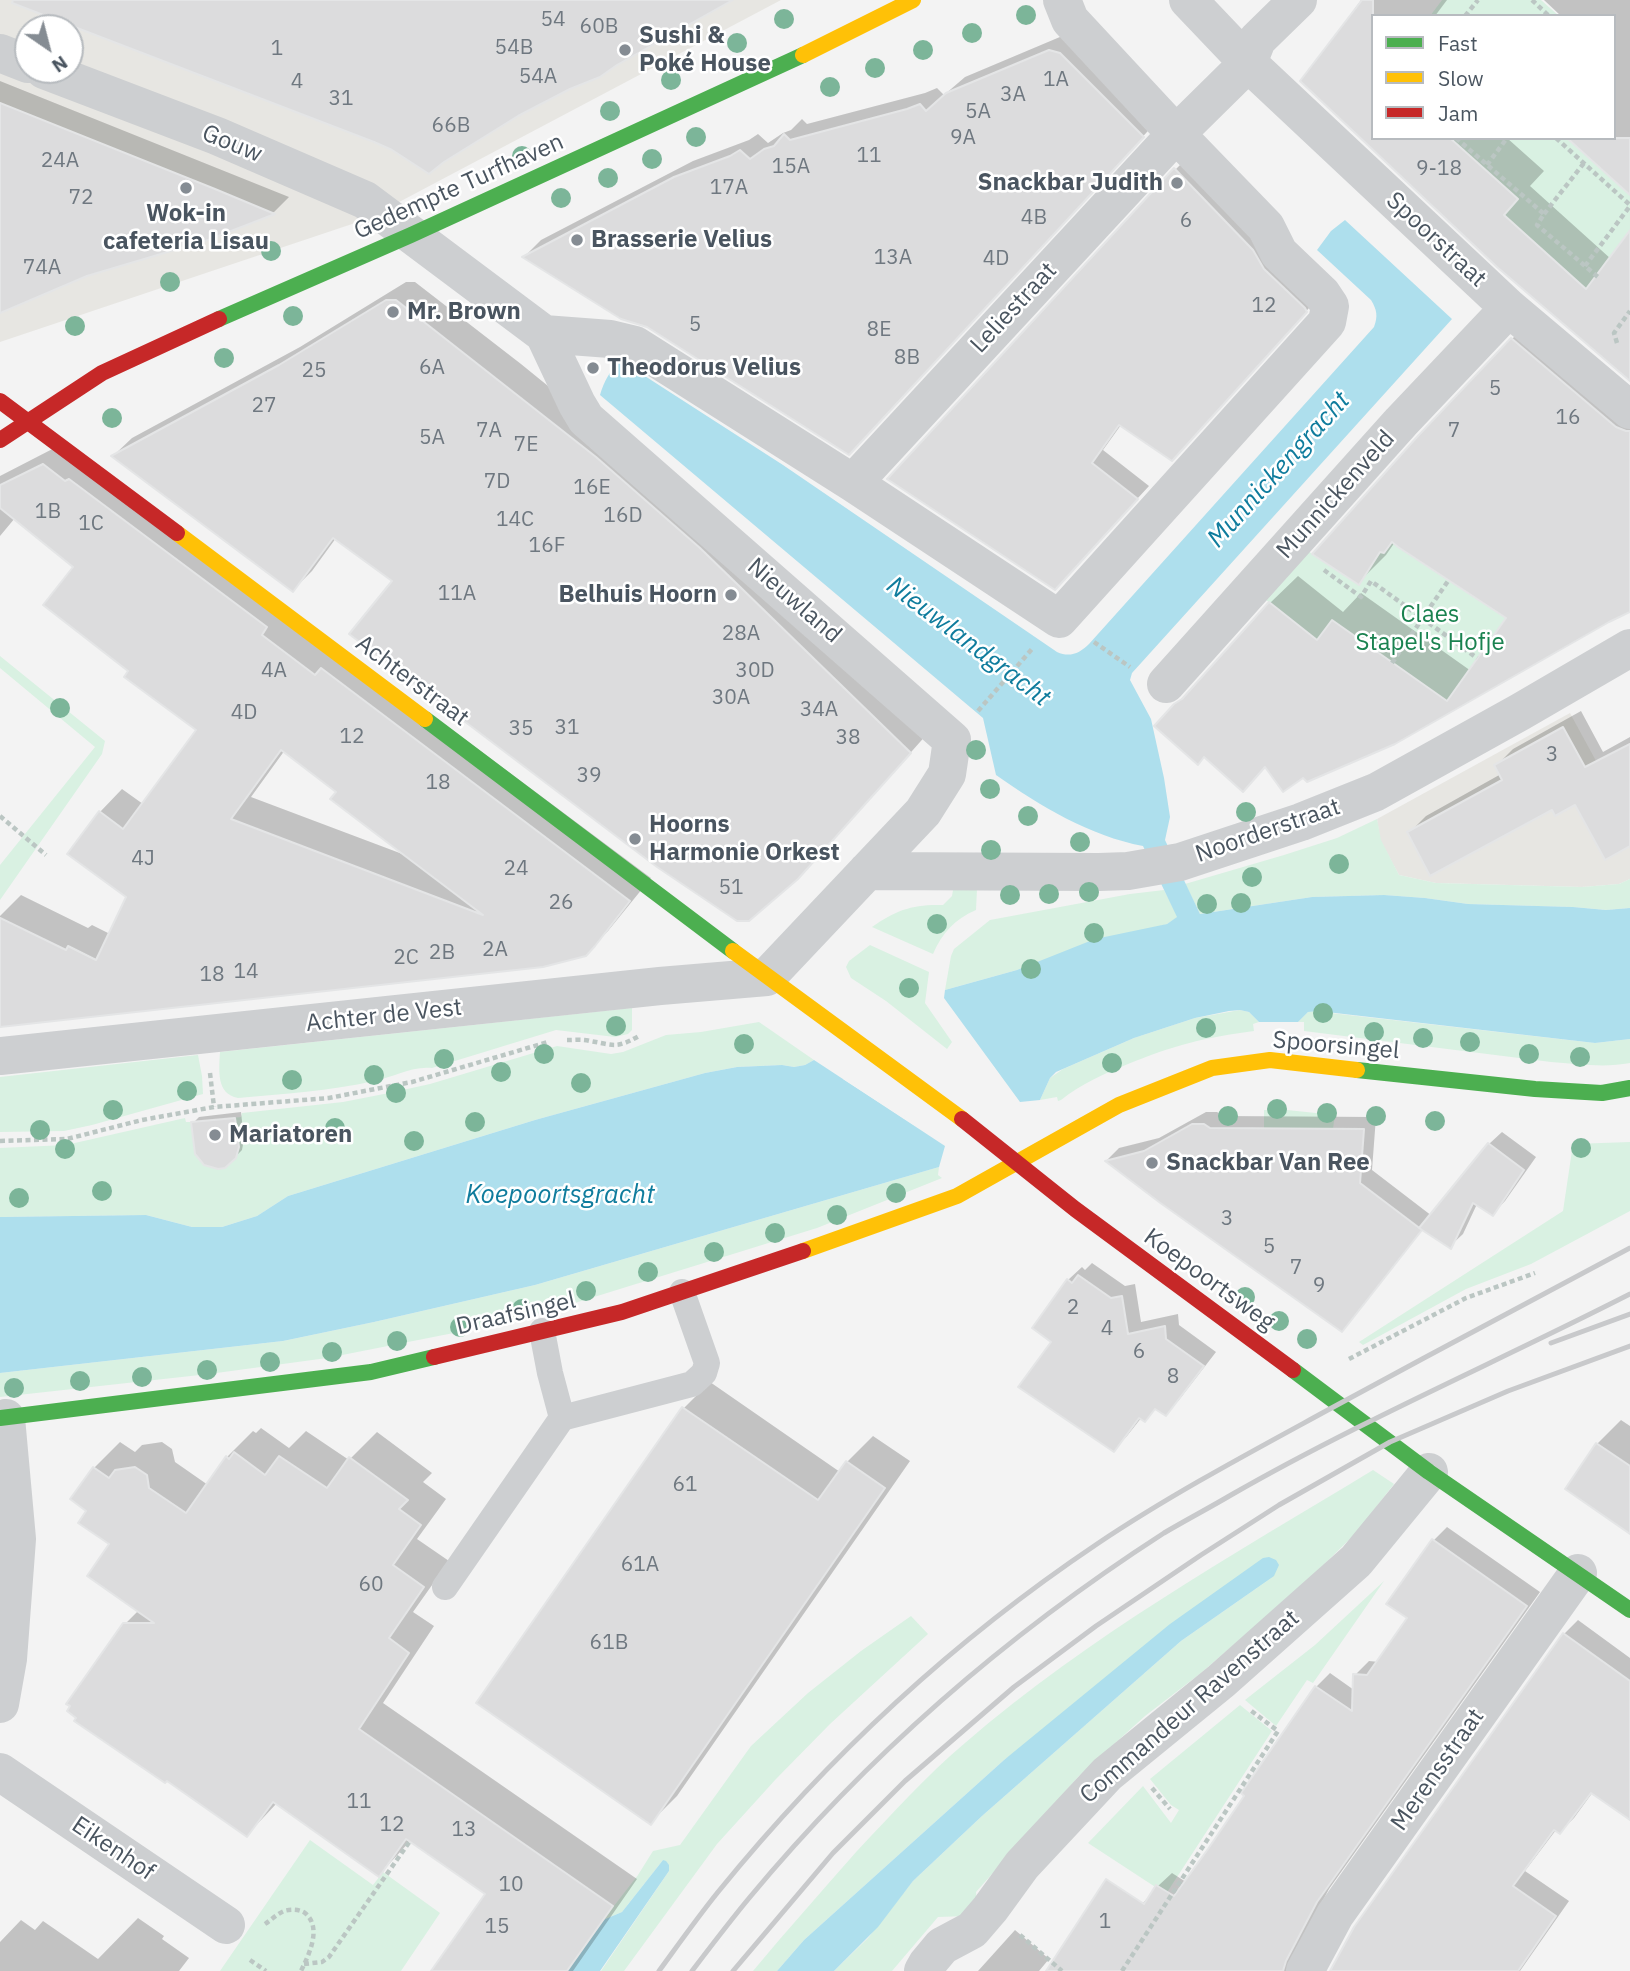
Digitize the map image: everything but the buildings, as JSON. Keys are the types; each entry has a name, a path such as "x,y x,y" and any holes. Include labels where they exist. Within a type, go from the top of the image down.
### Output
{"street":[{"name":"Gedempte Turfhaven","path":"0,440 102,373 775,69 913,0"},
{"path":"544,334 610,338 635,345 853,483 1059,619 1327,322 1331,312 1327,300 1279,253 1266,227 1070,20 1062,0"},
{"name":"Spoorstraat","path":"1188,0 1248,64 1509,308 1630,410"},
{"path":"1176,134 1248,64 1256,40 1298,0"},
{"name":"Gouw","path":"81,84 217,136 365,200 411,235"},
{"name":"Leliestraat","path":"853,483 1176,134"},
{"name":"Nieuwland","path":"411,235 544,334 576,404 586,419 952,740 947,774 923,811 867,871"},
{"name":"Munnickenveld","path":"1151,677 1292,543 1509,308"},
{"name":"Achterstraat","path":"0,401 768,977"},
{"name":"Noorderstraat","path":"867,871 1128,871 1180,862 1301,822 1376,792 1630,648"},
{"path":"768,977 867,871"},
{"name":"Achter de Vest","path":"0,1056 768,977"},
{"name":"Koepoortsweg","path":"768,977 882,1059 1075,1209 1429,1472 1630,1611"},
{"name":"Spoorsingel","path":"1018,1163 1131,1100 1212,1068 1270,1060 1535,1089 1602,1093 1630,1088"},
{"name":"Draafsingel","path":"3,1418 371,1372 622,1312 931,1206 1018,1163"},
{"path":"0,1704 8,1658 17,1539 3,1418"},
{"name":"Commandeur Ravenstraat","path":"923,1971 942,1946 972,1930 1022,1865 1107,1774 1221,1681 1356,1561 1429,1472"},
{"name":"Merensstraat","path":"1305,1971 1335,1915 1578,1573"},
{"name":"Eikenhof","path":"0,1772 226,1925"}],"lane":[{"path":"445,1587 562,1419 692,1384 704,1373 707,1363 682,1292"},
{"path":"542,1331 562,1419"}],"path":[{"path":"1467,14 1478,0"},
{"path":"1532,0 1547,14"},
{"path":"1459,140 1544,214"},
{"path":"1487,165 1506,140"},
{"path":"1558,140 1630,205 1585,266"},
{"path":"1584,163 1537,226 1598,277"},
{"path":"1619,350 1614,333 1630,311"},
{"path":"1292,543 1305,556 1361,597 1371,582 1478,658"},
{"path":"1392,663 1448,580"},
{"path":"1091,640 1151,677"},
{"path":"974,716 1034,648"},
{"path":"0,816 47,855"},
{"path":"565,1041 588,1040 618,1046 639,1036"},
{"path":"0,1141 67,1139 142,1120 214,1107 328,1098 412,1082 553,1041"},
{"path":"1308,1381 1466,1298 1535,1273"},
{"path":"1122,1971 1278,1731 1252,1712 1221,1681"},
{"path":"304,1964 321,1962 329,1957 410,1842"},
{"path":"264,1925 283,1911 296,1909 311,1920 314,1930 311,1946 300,1971"},
{"path":"990,1909 1062,1971"}],"shaded area":[{"path":"0,0 781,0 367,219 0,342"},
{"path":"1570,713 1630,823 1630,879 1619,884 1582,887 1436,883 1399,875 1380,840 1377,819"}],"green space":[{"path":"1442,0 1541,0 1557,14 1432,14"},
{"path":"1452,140 1569,140 1630,195 1630,230 1586,289 1504,215 1518,199"},
{"name":"Claes Stapel's Hofje","path":"1392,542 1506,618 1448,702 1332,621 1317,640 1266,600 1308,551 1324,562 1384,553"},
{"path":"0,656 105,741 102,754 0,900 0,865 95,747 0,668"},
{"path":"1377,819 1381,840 1399,875 1436,883 1582,887 1619,884 1630,879 1630,908 1606,910 1468,904 1384,895 1312,897 1200,914 1185,884 1337,838"},
{"path":"977,889 976,910 950,928 933,954 872,927 905,909 943,905 952,896 953,890"},
{"path":"1164,890 1178,917 1167,924 945,990 954,949 990,920"},
{"path":"870,945 929,972 925,1003 952,1042 947,1049 886,1001 851,978 846,967 849,961"},
{"path":"632,1008 632,1030 628,1034 615,1037 556,1030 432,1068 410,1070 357,1084 238,1098 226,1092 220,1080 220,1052"},
{"path":"1240,1010 1249,1012 1259,1022 1253,1024 1254,1031 1175,1047 1102,1076 1061,1100 1058,1101 1057,1097 1040,1100 1050,1078 1063,1069 1134,1038 1195,1018"},
{"path":"1308,1012 1595,1043 1630,1039 1630,1063 1601,1065 1551,1062 1304,1031 1304,1022 1298,1022"},
{"path":"759,1022 814,1060 794,1067 737,1067 705,1073 535,1120 288,1196 257,1216 222,1227 192,1227 146,1215 0,1217 0,1148 66,1145 185,1118 186,1122 191,1122 241,1117 242,1113 343,1102 430,1084 557,1046 611,1054 666,1035"},
{"path":"198,1055 203,1094 64,1131 0,1132 0,1077"},
{"path":"1264,1110 1335,1115 1333,1129 1264,1128"},
{"path":"1630,1142 1630,1211 1531,1264 1466,1289 1363,1345 1359,1342 1563,1211 1573,1144"},
{"path":"939,1167 938,1175 942,1178 817,1228 552,1310 484,1327 327,1358 0,1397 0,1373 283,1341 374,1322 535,1285"},
{"path":"1373,1470 1394,1484 1356,1533 1305,1583 1201,1673 1145,1716 1079,1776 976,1892 977,1905 967,1916 938,1917 892,1971 834,1971 868,1938 913,1881 982,1816 1181,1641 1274,1576 1004,1760 804,1940 777,1971 753,1971 857,1851 909,1796 951,1756 1013,1704 1163,1598"},
{"path":"1384,1581 1313,1683 1307,1680 1276,1726 1245,1700 1315,1645"},
{"path":"911,1616 928,1634 830,1724 717,1844 624,1971 601,1971 669,1871 663,1860 622,1912 603,1920 653,1851 680,1845 751,1746 808,1693"},
{"path":"1240,1705 1272,1731 1166,1894 1088,1843 1143,1786 1171,1823 1179,1810 1171,1805 1150,1779"},
{"path":"310,1840 373,1885 383,1872 440,1913 401,1971 220,1971"}],"water":[{"path":"1345,220 1452,319 1132,673 1130,680 1151,719 1164,778 1170,817 1165,840 1200,914 1312,897 1384,895 1468,904 1606,910 1630,908 1630,1039 1595,1043 1318,1011 1308,1012 1298,1022 1259,1022 1249,1012 1229,1011 1195,1018 1134,1038 1056,1072 1050,1078 1040,1100 1020,1102 944,998 945,990 1017,970 1095,939 1167,924 1177,917 1143,846 1104,835 1066,818 996,775 983,718 600,395 608,376 620,360 783,465 1057,652 1074,654 1089,644 1374,327 1376,313 1371,300 1317,250 1331,231"},
{"name":"Koepoortsgracht","path":"814,1060 945,1146 939,1167 535,1285 374,1322 283,1341 0,1373 0,1217 146,1215 192,1227 222,1227 257,1216 288,1196 535,1120 705,1073 737,1067 794,1067"},
{"path":"1269,1557 1279,1565 1274,1576 1181,1641 982,1816 913,1881 878,1927 834,1971 777,1971 804,1940 1004,1760 1170,1624 1263,1558"},
{"path":"663,1860 669,1865 669,1871 600,1971 567,1971 603,1920 622,1912"}],"pier":[{"path":"959,1020 1001,1077 998,1079 977,1051 956,1022"},
{"path":"846,1077 917,1124 914,1125 843,1079"}],"railway":[{"path":"659,1971 710,1902 759,1843 848,1749 943,1661 1044,1581 1153,1508 1210,1475 1630,1248"},
{"path":"692,1971 795,1845 843,1794 943,1699 1051,1612 1164,1533 1280,1468 1630,1294"},
{"path":"1551,1343 1630,1314"},
{"path":"733,1971 833,1853 905,1781 1014,1687 1096,1626 1279,1505 1390,1442 1508,1391 1630,1346"}],"traffic: fast":[{"path":"219,319 411,235 803,55"},
{"path":"425,719 733,951"},
{"path":"1357,1070 1535,1089 1602,1093 1630,1088"},
{"path":"0,1418 371,1372 434,1357"},
{"path":"1293,1370 1429,1472 1630,1610"}],"traffic: slow":[{"path":"803,55 913,0"},
{"path":"177,533 425,719"},
{"path":"733,951 962,1119"},
{"path":"803,1251 957,1196 1119,1105 1212,1068 1270,1060 1357,1070"}],"traffic: jam":[{"path":"0,440 102,373 219,319"},
{"path":"0,401 177,533"},
{"path":"962,1119 1075,1209 1293,1370"},
{"path":"434,1357 622,1312 803,1251"}],"place":[{"name":"Sushi & Poké House","path":"625,50"},
{"name":"Snackbar Judith","path":"1177,183"},
{"name":"Wok-in cafeteria Lisau","path":"186,188"},
{"name":"Brasserie Velius","path":"577,240"},
{"name":"Mr. Brown","path":"393,312"},
{"name":"Theodorus Velius","path":"593,368"},
{"name":"Belhuis Hoorn","path":"731,595"},
{"name":"Hoorns Harmonie Orkest","path":"635,839"},
{"name":"Mariatoren","path":"215,1135"},
{"name":"Snackbar Van Ree","path":"1152,1163"}],"water label":[{"name":"Munnickengracht","path":"1279,470"},
{"name":"Nieuwlandgracht","path":"968,642"}]}
